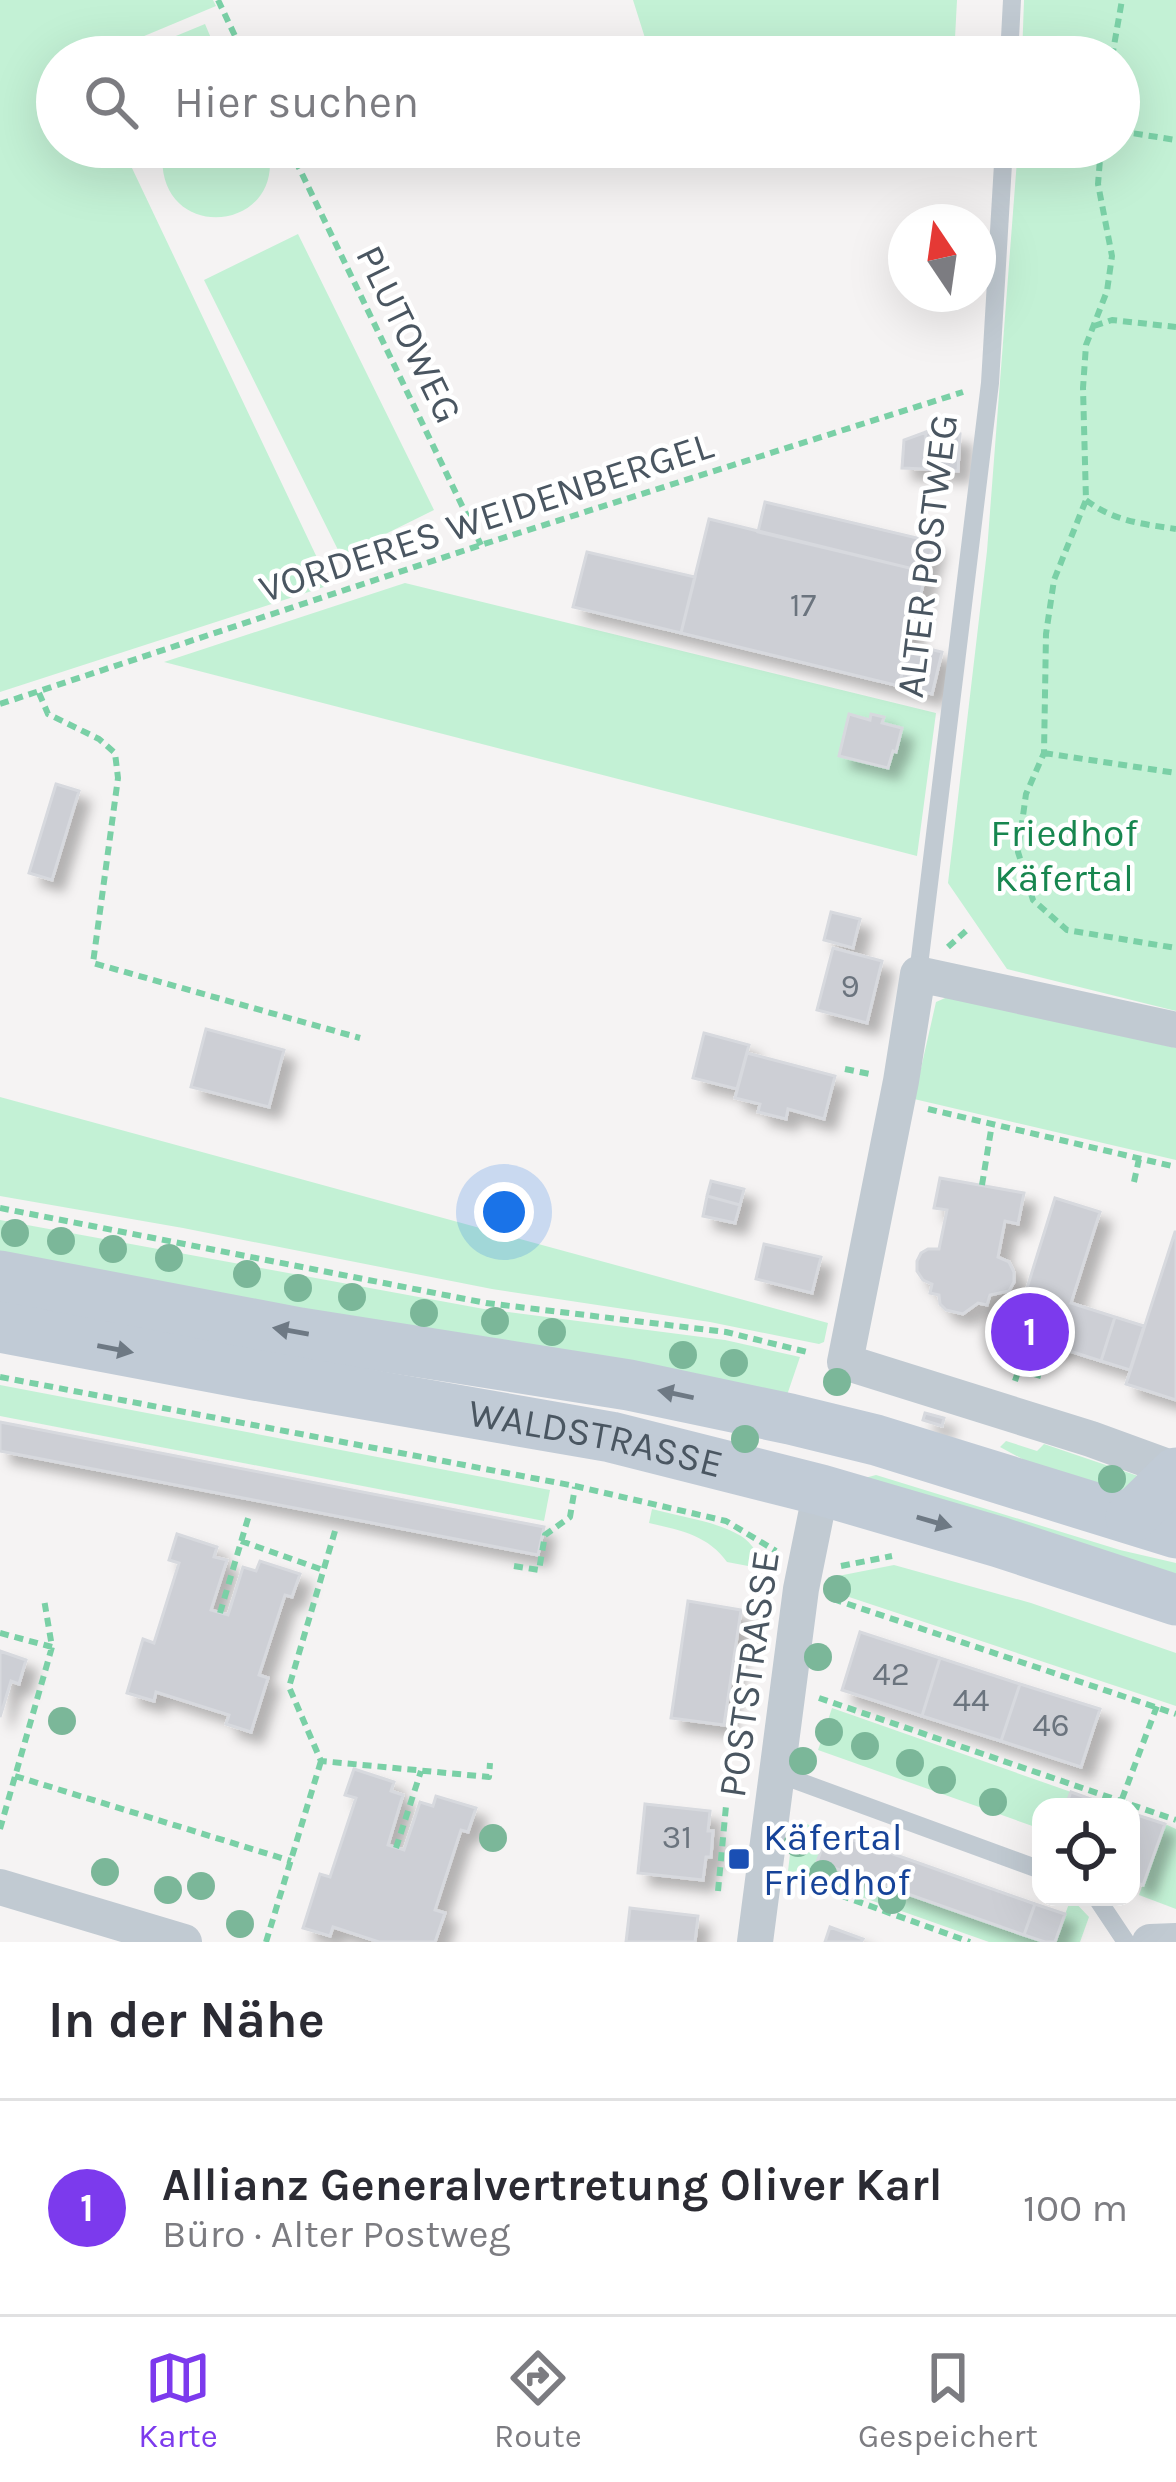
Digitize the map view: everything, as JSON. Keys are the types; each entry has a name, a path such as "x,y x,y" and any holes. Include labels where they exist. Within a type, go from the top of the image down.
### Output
{"main road":[{"name":"WALDSTRASSE","path":"0,1276 300,1333 629,1384 877,1440 1154,1525"},
{"name":"WALDSTRASSE","path":"0,1327 611,1437 821,1490 1176,1600"},
{"path":"821,1490 834,1469 877,1440"},
{"path":"1154,1525 1176,1471"}],"street":[{"path":"919,974 1176,1030"},
{"name":"ALTER POSTWEG","path":"845,1362 887,1089 919,974"},
{"path":"845,1362 1091,1439 1176,1471"},
{"name":"POSTSTRASSE","path":"755,1942 803,1574 821,1490"},
{"path":"0,1887 184,1942"},
{"path":"1150,1942 1176,1941"}],"lane":[{"path":"1010,36 1012,0"},
{"name":"ALTER POSTWEG","path":"919,974 990,383 1003,168"},
{"path":"776,1773 1032,1867"},
{"path":"1102,1906 1126,1942"}],"path":[{"path":"218,0 235,36"},
{"path":"1116,36 1122,0"},
{"path":"1140,134 1176,140"},
{"name":"PLUTOWEG","path":"299,168 481,545"},
{"path":"1100,168 1112,256 1107,291 1086,345 1086,500 1054,580 1046,634 1044,753 1027,794 1018,852 1033,900 1067,930 1176,948"},
{"path":"1094,326 1112,320 1176,327"},
{"name":"VORDERES WEIDENBERGEL","path":"0,704 990,383"},
{"path":"1086,500 1129,522 1176,529"},
{"path":"38,692 48,714 99,739 116,753 118,778 93,963 360,1038"},
{"path":"1044,753 1176,773"},
{"path":"844,1069 887,1089 992,1124 1176,1167"},
{"path":"982,1185 992,1124"},
{"path":"1134,1182 1139,1159"},
{"path":"0,1208 486,1303 726,1333 845,1362"},
{"path":"1029,1338 1019,1370 1041,1376"},
{"path":"0,1377 575,1486 726,1521 784,1556 803,1574 1176,1714"},
{"path":"514,1566 538,1570 544,1535 570,1517 575,1486"},
{"path":"220,1613 249,1515"},
{"path":"266,1942 321,1761 289,1687 334,1531"},
{"path":"242,1541 323,1570"},
{"path":"803,1574 896,1555"},
{"path":"0,1829 52,1647 44,1599"},
{"path":"0,1633 52,1647"},
{"path":"788,1688 1116,1798"},
{"path":"1123,1798 1156,1706"},
{"path":"407,1769 409,1755"},
{"path":"321,1761 489,1777 490,1762"},
{"path":"396,1848 421,1770"},
{"path":"15,1776 291,1861"},
{"path":"718,1891 726,1806"},
{"path":"1140,1807 1176,1820"},
{"path":"712,1843 722,1844"},
{"path":"764,1868 970,1942"}],"green space":[{"path":"0,0 213,0 216,6 144,36 36,36 36,168 132,168 330,585 0,692"},
{"path":"633,0 957,0 955,36 644,36"},
{"name":"Friedhof Käfertal","path":"1024,0 1176,0 1176,1011 1007,969 948,883 987,551 1016,168 1140,168 1140,36 1023,36"},
{"path":"205,24 210,36 176,36"},
{"path":"164,168 269,168 258,198 240,212 218,217 196,214 177,201"},
{"path":"298,234 434,510 341,556 204,280"},
{"path":"405,583 936,713 917,856 164,662"},
{"path":"952,995 1176,1048 1176,1160 914,1099 936,1002"},
{"path":"0,1097 828,1323 824,1342 492,1289 0,1196"},
{"path":"0,1220 484,1309 725,1340 800,1357 786,1398 0,1257"},
{"path":"0,1385 550,1490 544,1521 0,1416"},
{"path":"1006,1441 1037,1451 1044,1444 1147,1479 1121,1492 1028,1462 1000,1447"},
{"path":"876,1475 1176,1563 1176,1582 861,1479"},
{"path":"652,1509 741,1536 764,1569 727,1562 702,1540 649,1523"},
{"path":"894,1565 1031,1603 1176,1653 1176,1706 831,1591 833,1577"},
{"path":"832,1708 1071,1792 1069,1798 1032,1798 1032,1826 818,1750"},
{"path":"794,1820 828,1831 818,1862 1045,1942 989,1942 788,1871"},
{"path":"1165,1824 1176,1829 1176,1909 1140,1892"},
{"path":"1068,1906 1079,1906 1089,1917 1080,1942 1055,1942"}],"building":[{"path":"926,432 924,469 902,468 904,440"},
{"path":"926,432 960,434 958,471 924,469"},
{"path":"765,502 934,542 926,572 758,532"},
{"path":"709,519 926,572 899,686 681,633"},
{"path":"587,552 695,577 681,633 573,607"},
{"path":"909,644 942,652 932,694 899,686"},
{"path":"849,714 870,720 871,714 884,717 882,723 902,728 888,768 839,756"},
{"path":"56,784 79,791 52,880 29,873"},
{"path":"831,912 860,919 853,948 824,940"},
{"path":"833,948 882,961 867,1023 817,1010"},
{"path":"206,1029 284,1050 269,1107 191,1087"},
{"path":"704,1033 749,1045 737,1089 693,1078"},
{"path":"747,1053 835,1076 824,1119 788,1109 786,1119 758,1112 760,1104 735,1098"},
{"path":"940,1178 1024,1193 1018,1224 1005,1221 998,1257 1009,1262 1014,1282 1009,1291 990,1295 987,1305 978,1303 963,1314 946,1310 939,1295 930,1293 932,1284 917,1271 921,1253 939,1249 947,1210 934,1208"},
{"path":"711,1181 744,1189 740,1205 707,1196"},
{"path":"707,1196 740,1205 735,1223 703,1216"},
{"path":"1055,1198 1100,1212 1071,1303 1115,1317 1101,1361 1013,1333"},
{"path":"1176,1232 1176,1400 1126,1384"},
{"path":"764,1244 821,1257 812,1293 756,1279"},
{"path":"1115,1317 1144,1326 1130,1370 1101,1361"},
{"path":"925,1413 944,1418 942,1426 923,1420"},
{"path":"0,1422 544,1527 538,1555 0,1451"},
{"path":"177,1534 217,1547 214,1557 227,1560 211,1610 228,1615 243,1567 256,1571 260,1561 300,1574 292,1597 285,1595 259,1675 268,1678 251,1732 226,1724 229,1715 156,1692 154,1701 127,1693 143,1639 154,1643 179,1563 169,1560"},
{"path":"688,1601 741,1610 724,1725 671,1718"},
{"path":"860,1632 940,1658 922,1716 842,1690"},
{"path":"0,1651 26,1660 19,1684 11,1681 0,1717"},
{"path":"940,1658 1020,1684 1001,1741 922,1716"},
{"path":"1020,1684 1100,1709 1081,1767 1001,1741"},
{"path":"354,1769 394,1782 391,1791 403,1795 388,1845 404,1850 420,1802 433,1806 436,1796 476,1808 468,1832 461,1830 435,1910 445,1913 435,1942 379,1942 333,1927 330,1936 303,1928 320,1874 330,1877 356,1798 345,1795"},
{"path":"645,1804 710,1811 711,1857 706,1857 703,1880 638,1873"},
{"path":"1140,1816 1165,1824 1140,1884"},
{"path":"828,1831 1034,1906 1024,1935 817,1862"},
{"path":"1034,1906 1065,1914 1055,1942 1024,1935"},
{"path":"630,1908 698,1916 695,1942 626,1942"},
{"path":"830,1927 863,1939 825,1942"}],"place":[{"name":"Allianz Generalvertretung Oliver Karl","path":"1030,1332"},
{"name":"Käfertal Friedhof","path":"739,1859"}]}
